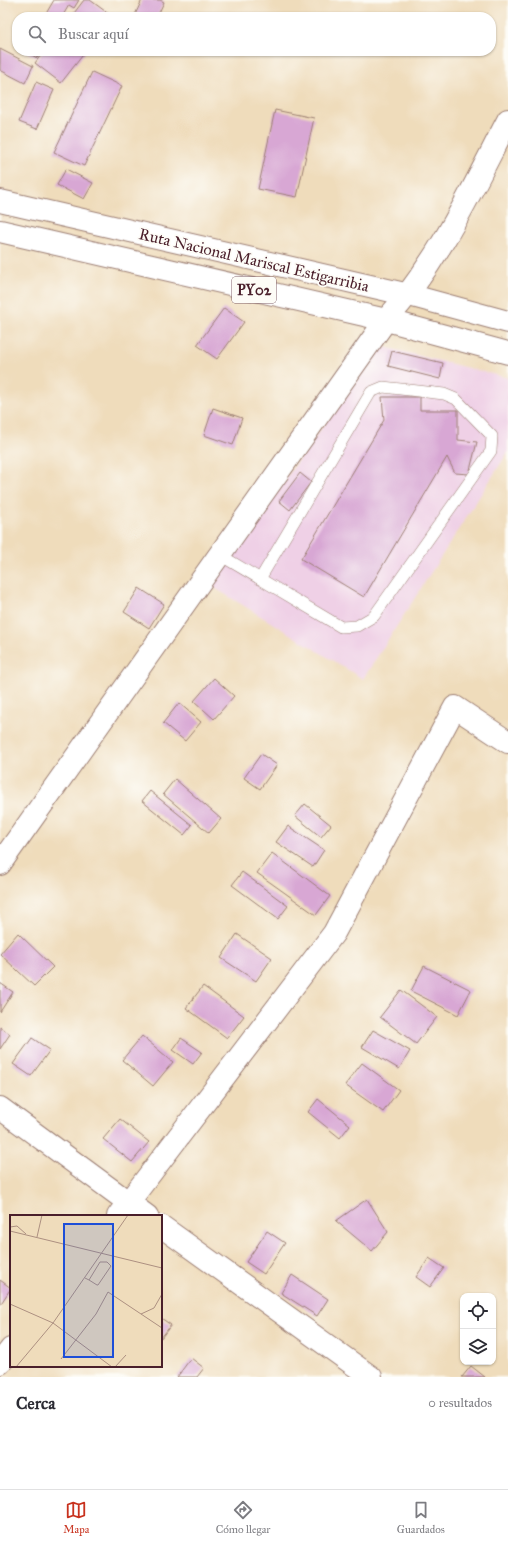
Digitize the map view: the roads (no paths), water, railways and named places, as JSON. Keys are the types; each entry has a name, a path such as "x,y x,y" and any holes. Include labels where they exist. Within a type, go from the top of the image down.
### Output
{"main road":[{"path":"0,864 386,320 409,295 452,227 508,120"},
{"name":"Ruta Nacional Mariscal Estigarribia","path":"0,201 409,295 508,322"},
{"name":"Ruta Nacional Mariscal Estigarribia","path":"0,231 386,320 508,353"},
{"path":"123,1209 334,933 455,708 508,742"},
{"path":"0,1108 123,1209 144,1215"},
{"path":"162,1227 370,1377"},
{"path":"0,1363 10,1350"}],"lane":[{"path":"220,555 260,579 341,626 358,626 374,616 491,451 492,436 456,399 444,394 383,387 371,392 260,579"}]}
